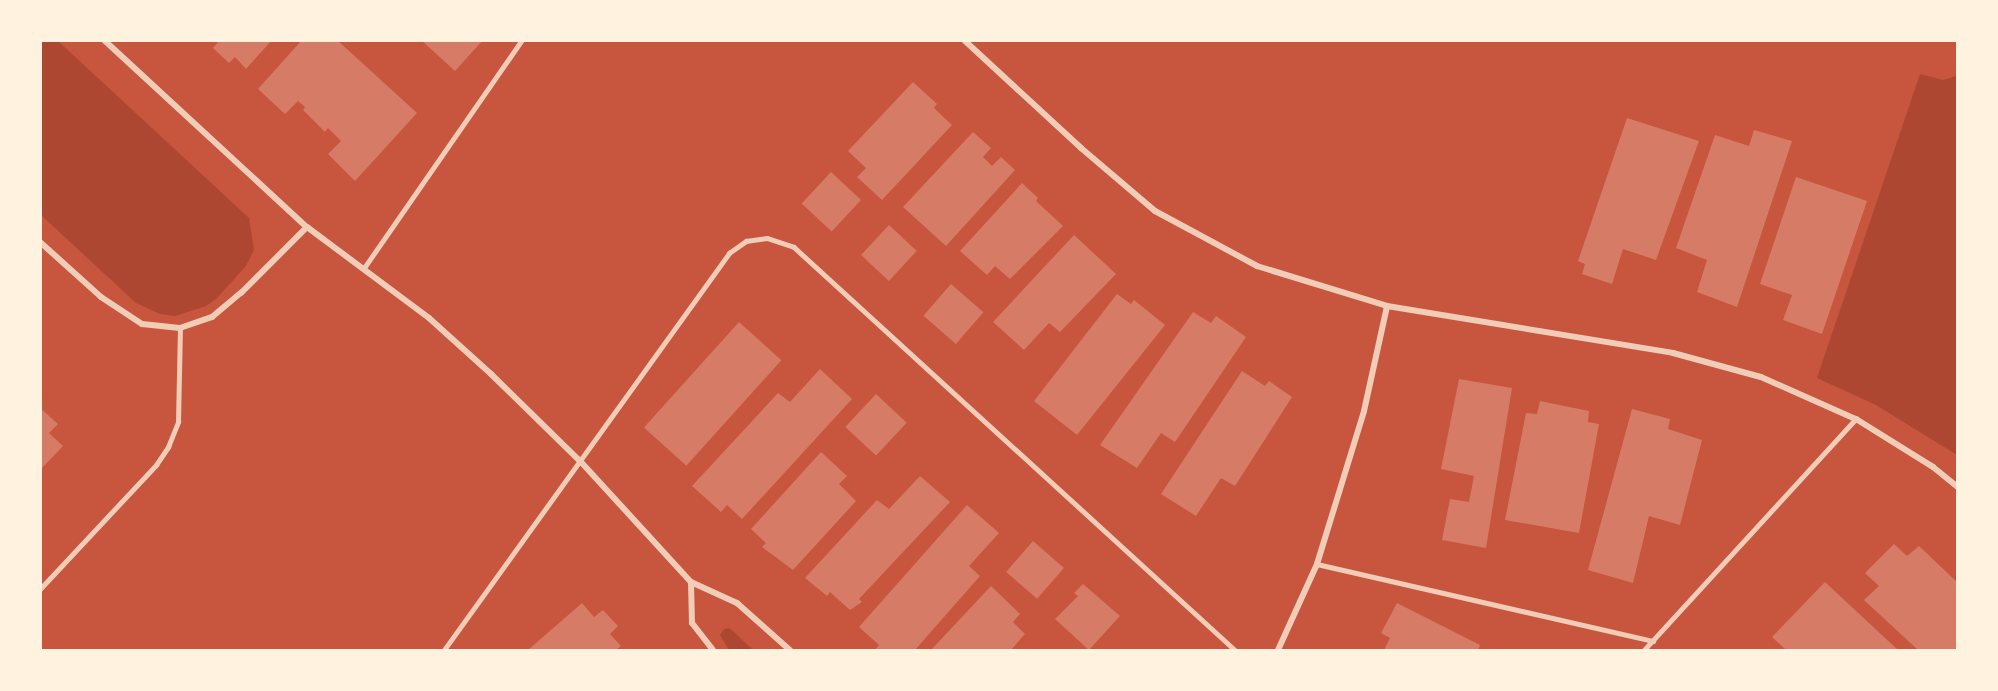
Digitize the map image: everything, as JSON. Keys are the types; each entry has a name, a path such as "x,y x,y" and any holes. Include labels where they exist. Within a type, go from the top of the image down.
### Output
{"street":[{"path":"104,40 307,226 364,268 446,334 580,462 691,582 737,603 790,651"},
{"path":"964,40 1081,148 1155,211 1257,266 1387,306 1672,353 1761,377 1856,419 1933,467 1958,487"},
{"path":"40,242 101,297 142,324 180,328 212,317 241,293 307,226"},
{"path":"1278,651 1317,564 1364,411 1387,306"},
{"path":"691,582 692,623 713,651"}],"lane":[{"path":"364,268 522,40"},
{"path":"444,651 729,252 746,241 768,238 794,247 1235,651"},
{"path":"40,589 156,465 168,447 178,422 180,328"},
{"path":"1644,651 1856,419"},
{"path":"1317,564 1653,641"}],"shaded area":[{"path":"41,40 58,41 249,218 254,250 246,266 216,299 206,306 175,316 160,314 136,303 41,215"},
{"path":"1920,74 1943,80 1957,76 1957,455 1876,405 1817,378"},
{"path":"729,628 753,650 729,650 720,635 724,629"}],"building":[{"path":"220,40 272,40 246,69 235,57 229,63 213,48"},
{"path":"302,40 337,40 417,113 355,181 328,154 341,141 328,128 325,132 303,110 305,107 298,101 285,114 258,89"},
{"path":"421,40 483,40 455,71"},
{"path":"913,82 937,104 934,108 952,125 882,200 857,177 866,168 848,151"},
{"path":"1627,118 1699,141 1656,260 1623,249 1612,284 1582,274 1585,264 1578,261"},
{"path":"1754,130 1792,141 1737,307 1697,292 1707,260 1676,248 1715,135 1749,146"},
{"path":"973,132 991,148 983,157 992,166 1001,157 1015,170 946,246 903,207"},
{"path":"831,172 861,200 832,231 802,203"},
{"path":"1796,177 1867,201 1822,334 1783,320 1792,295 1760,284"},
{"path":"1022,183 1038,198 1036,201 1063,226 1010,279 995,266 987,275 960,251"},
{"path":"889,225 917,251 889,281 861,255"},
{"path":"1074,235 1116,274 1060,332 1049,323 1024,350 993,322"},
{"path":"951,284 983,312 956,344 923,316"},
{"path":"1117,294 1131,304 1134,300 1165,325 1077,435 1034,401"},
{"path":"1193,312 1211,323 1216,316 1246,337 1175,442 1161,433 1137,468 1100,445"},
{"path":"739,322 781,360 686,466 644,428"},
{"path":"820,369 852,399 742,519 727,505 721,512 692,486 778,393 790,402"},
{"path":"1242,371 1265,386 1269,381 1292,397 1235,486 1221,478 1196,516 1161,494"},
{"path":"1459,379 1512,388 1486,548 1442,540 1450,499 1469,502 1474,476 1441,469"},
{"path":"876,394 907,423 876,456 845,427"},
{"path":"1540,401 1589,411 1588,422 1599,424 1579,533 1505,520 1526,413 1537,414"},
{"path":"40,408 58,424 49,433 63,446 40,470"},
{"path":"1632,409 1670,419 1668,429 1702,440 1680,525 1649,516 1633,583 1588,570"},
{"path":"821,452 847,476 839,484 856,501 793,570 762,547 766,543 751,529"},
{"path":"920,476 950,502 859,599 862,602 850,610 830,592 827,596 805,578 877,500 889,509"},
{"path":"967,505 999,533 969,566 980,576 915,650 875,650 879,645 859,627"},
{"path":"1033,541 1064,568 1037,599 1006,572"},
{"path":"1894,544 1907,556 1919,546 1958,583 1958,650 1918,650 1864,600 1879,586 1865,573"},
{"path":"1825,582 1898,650 1786,650 1772,637"},
{"path":"1083,584 1120,616 1089,650 1055,619 1078,596 1074,593"},
{"path":"991,586 1020,614 1013,622 1025,634 1011,650 931,650"},
{"path":"582,603 594,617 603,610 618,626 610,634 621,646 616,650 528,650"},
{"path":"1397,603 1480,645 1478,650 1384,650 1390,638 1381,633"}]}
